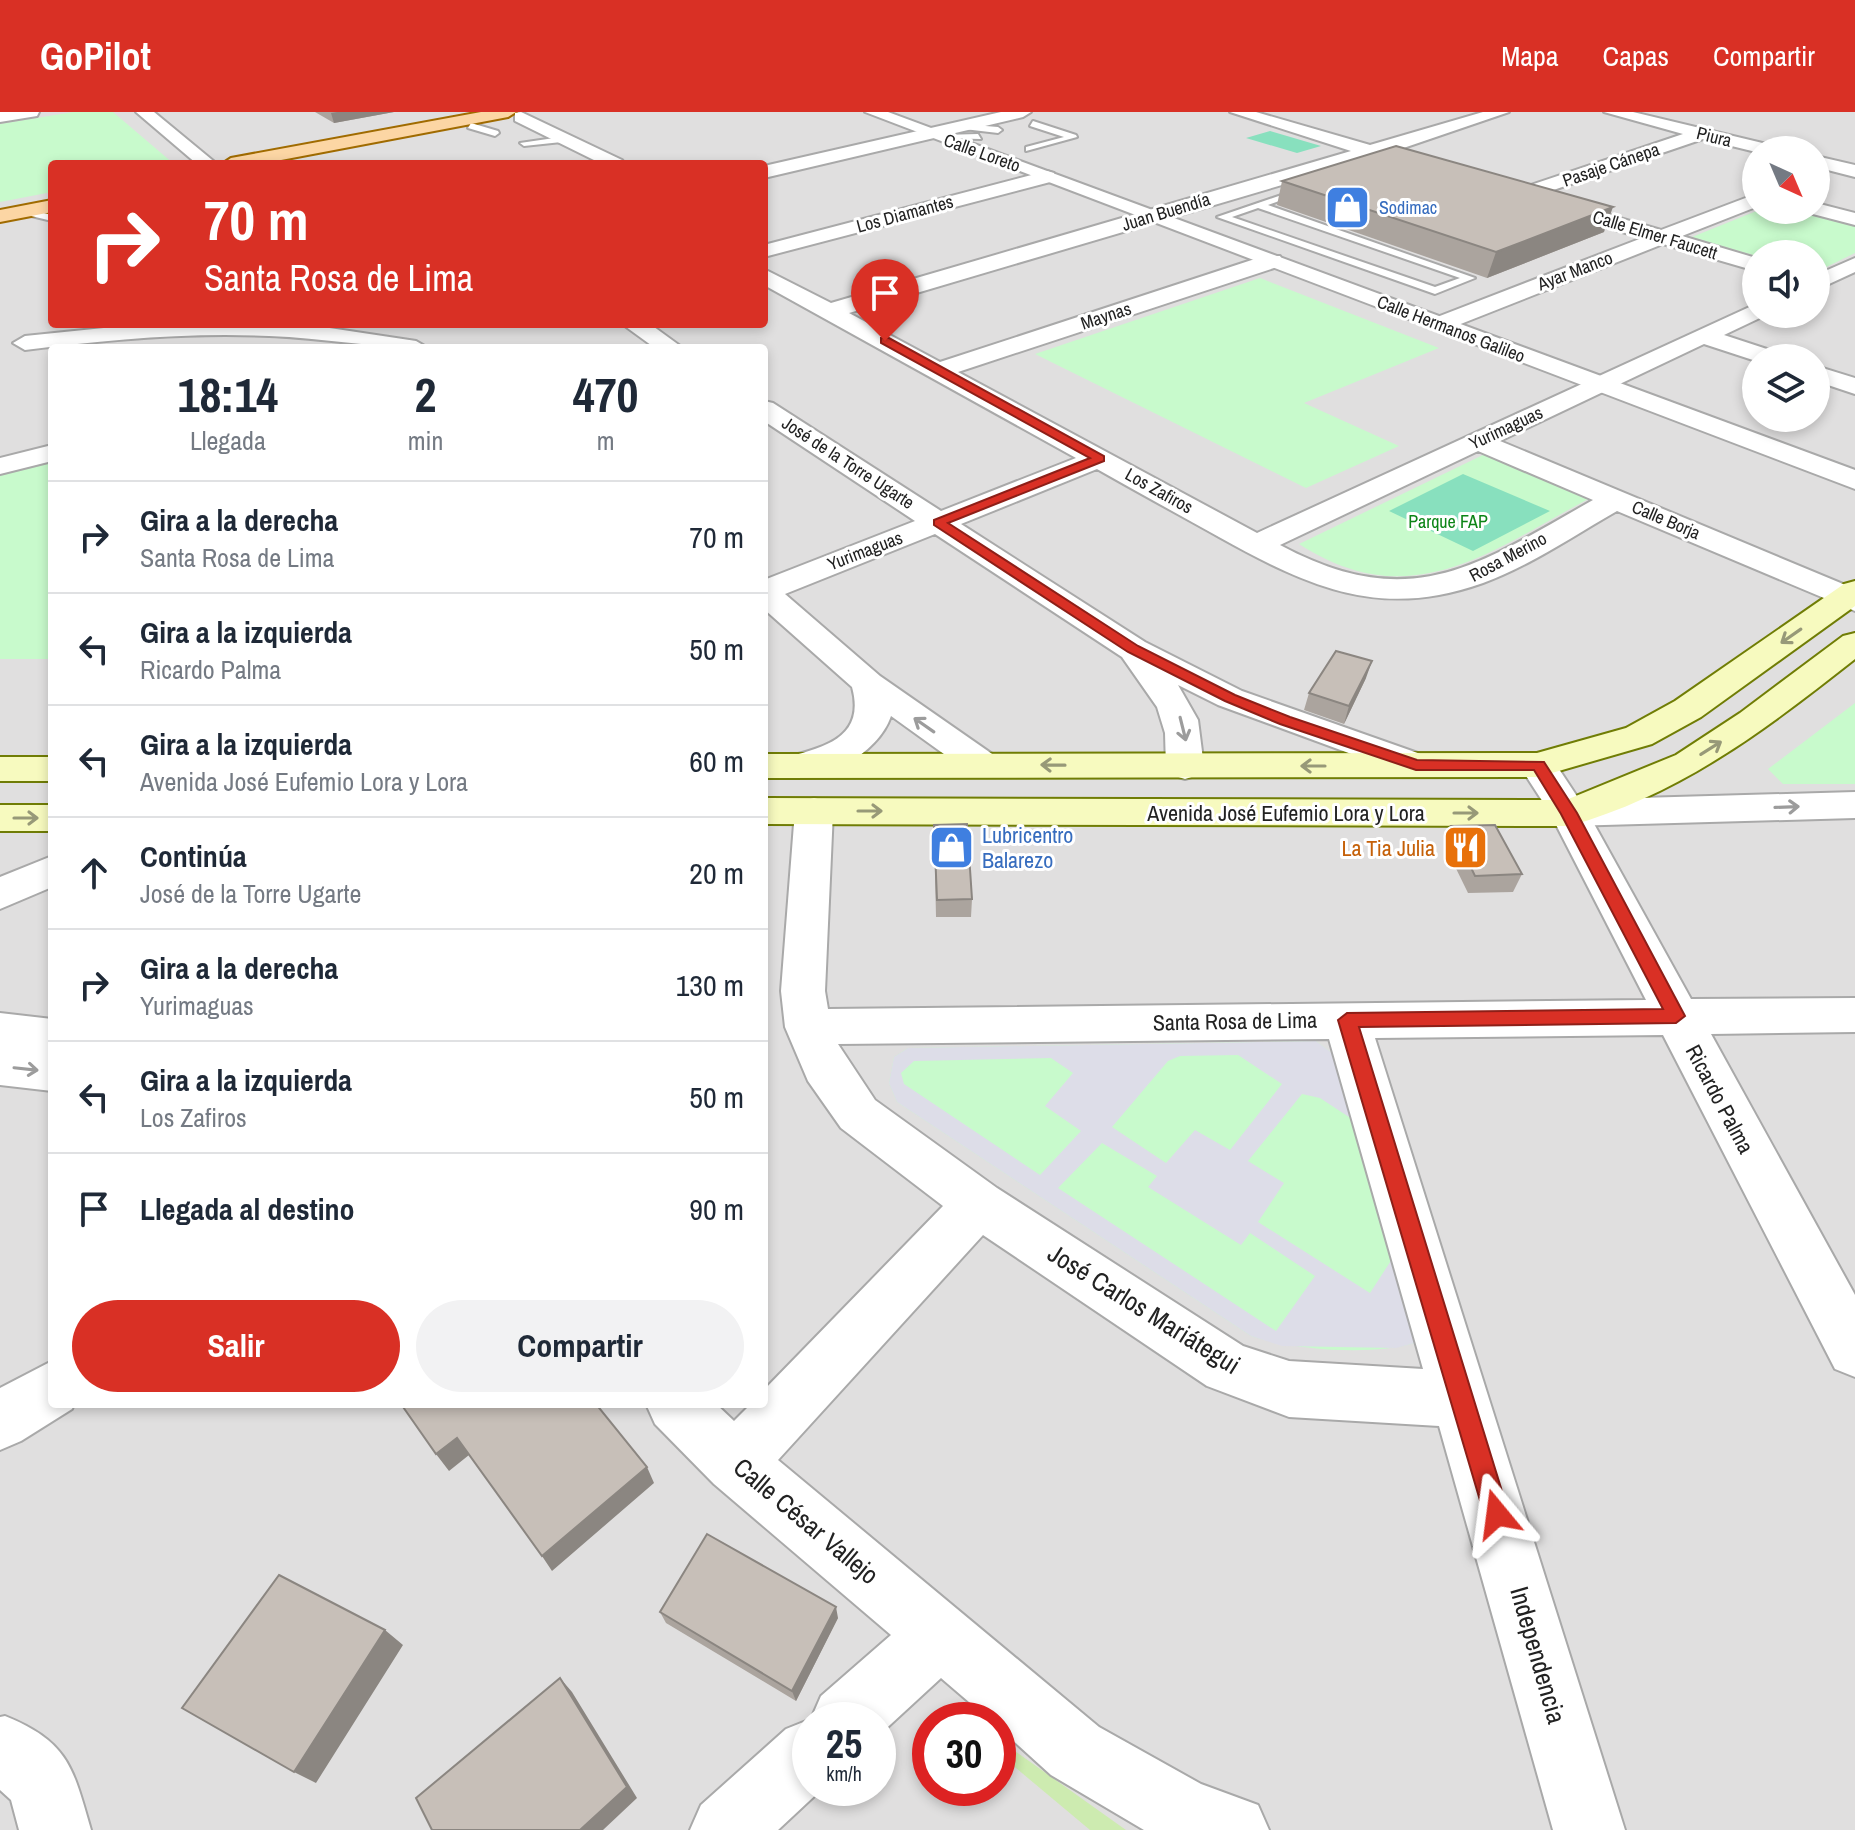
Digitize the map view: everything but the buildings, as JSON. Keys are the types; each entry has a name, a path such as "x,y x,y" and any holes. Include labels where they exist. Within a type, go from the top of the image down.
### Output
{"main road":[{"path":"254,160 514,114 544,112"},
{"path":"290,160 471,126 514,114"},
{"path":"0,208 48,199"},
{"path":"0,216 48,207"},
{"name":"Avenida José Eufemio Lora y Lora","path":"768,807 792,781 982,764 1185,767 1538,765 1639,736 1676,716 1852,597"},
{"name":"Avenida José Eufemio Lora y Lora","path":"792,781 1569,813 1638,788 1689,763 1740,730 1855,643"},
{"path":"0,769 48,769"},
{"path":"0,818 48,818"}],"street":[{"path":"0,117 31,112"},
{"path":"144,112 203,160"},
{"name":"Calle Loreto","path":"873,112 1047,177"},
{"path":"1238,112 1400,160"},
{"name":"Juan Buendía","path":"830,311 1501,112"},
{"name":"Piura","path":"1612,112 1742,144"},
{"path":"514,114 608,160"},
{"path":"768,171 1027,118"},
{"name":"Pasaje Cánepa","path":"1513,193 1702,134"},
{"path":"1830,168 1855,150"},
{"name":"Calle Hermanos Galileo","path":"1047,177 1855,480"},
{"name":"Los Diamantes","path":"768,250 1047,177"},
{"name":"Calle Elmer Faucett","path":"1513,193 1742,261"},
{"name":"Ayar Manco","path":"1440,324 1742,206"},
{"path":"1830,213 1855,219"},
{"path":"1830,276 1855,264"},
{"name":"Maynas","path":"940,370 1282,265"},
{"name":"Los Zafiros","path":"768,278 1256,545 1316,575 1355,587 1393,592"},
{"path":"1830,287 1842,291"},
{"name":"Yurimaguas","path":"1256,545 1742,318"},
{"path":"0,349 91,328"},
{"path":"25,343 202,328"},
{"path":"242,328 326,331 395,344"},
{"path":"418,328 439,344"},
{"path":"640,328 665,344"},
{"path":"1703,336 1742,349"},
{"path":"1830,378 1855,386"},
{"name":"José de la Torre Ugarte","path":"768,412 1133,649 1230,698 1416,765"},
{"name":"Calle Borja","path":"1477,441 1852,597"},
{"path":"0,466 48,454"},
{"name":"Yurimaguas","path":"768,589 1100,458"},
{"name":"Rosa Merino","path":"1393,592 1435,590 1470,579 1616,499"},
{"path":"768,595 868,683 982,764"},
{"path":"768,639 818,639"},
{"name":"José de la Torre Ugarte","path":"1133,649 1169,694 1181,717 1186,742 1185,767"},
{"path":"792,781 850,748 866,733 875,716 875,699 868,683"},
{"name":"Ricardo Palma","path":"1538,765 1569,813 1676,1016 1839,1291 1855,1350"},
{"name":"José Carlos Mariátegui","path":"792,781 803,991 808,1027 825,1068 858,1114 979,1204 1227,1367 1289,1389 1463,1399"},
{"path":"1569,813 1855,805"},
{"path":"0,894 48,872"},
{"name":"Santa Rosa de Lima","path":"808,1027 1855,1015"},
{"name":"Independencia","path":"1347,1020 1463,1399 1589,1830"},
{"path":"1,1042 48,1037"},
{"path":"1,1042 48,1070"},
{"path":"735,1463 979,1204"},
{"path":"0,1421 48,1391"},
{"name":"Calle César Vallejo","path":"679,1408 735,1463 941,1634 1075,1751 1185,1814 1233,1830"},
{"path":"865,1702 941,1634"},
{"path":"2,1750 41,1779 55,1830"},
{"path":"726,1830 792,1770"}],"lane":[{"path":"1017,166 1026,148 1073,137 1027,118"},
{"path":"471,126 495,133"},
{"path":"971,131 999,132"},
{"path":"524,143 568,139"},
{"path":"1258,205 1470,278 1435,291 1222,217 1258,205 1322,185"},
{"path":"23,211 48,217"},
{"path":"1282,265 1332,255 1368,243"}],"shaded area":[{"path":"0,112 1855,112 1855,1830 0,1830"},
{"path":"1316,1041 1344,1062 1424,1324 1415,1343 1396,1348 1282,1346 1251,1336 897,1102 889,1083 894,1057 908,1048","holes":["1238,1055 1282,1084 1230,1150 1195,1130 1166,1163 1112,1127 1168,1061 1180,1056","1051,1058 1073,1073 1045,1106 1081,1131 1040,1175 904,1084 901,1073 914,1061","1302,1094 1320,1098 1355,1121 1394,1256 1370,1293 1258,1222 1284,1183 1248,1161","1102,1143 1157,1176 1148,1187 1241,1245 1250,1233 1315,1276 1276,1331 1058,1188"]}],"green space":[{"path":"73,112 113,112 169,160 48,160 48,193 0,202 0,124"},
{"path":"1270,131 1321,146 1297,153 1246,138"},
{"path":"1742,217 1742,224 1830,224 1830,218 1855,224 1855,253 1830,265 1830,240 1742,240 1742,252 1692,237"},
{"path":"1260,278 1439,348 1304,403 1399,446 1306,488 1035,354"},
{"name":"Parque FAP","path":"1487,453 1592,497 1484,555 1450,568 1414,575 1378,575 1340,565 1299,544"},
{"path":"48,459 48,659 0,659 0,470"},
{"path":"1463,474 1550,511 1473,551 1389,511"},
{"path":"1855,703 1855,784 1783,784 1768,769"},
{"path":"1316,1041 1344,1062 1415,1343 1377,1349 1333,1350 1289,1345 1251,1336 897,1102 889,1083 894,1057 908,1048"},
{"path":"1016,1752 1126,1830 1090,1830 1016,1768"}],"place":[{"name":"Sodimac","path":"1348,208"},
{"name":"Lubricentro Balarezo","path":"951,848"},
{"name":"La Tia Julia","path":"1466,848"}],"route":[{"path":"885,341 1100,458 939,522 1133,649 1179,674 1285,721 1416,765 1538,765 1569,813 1676,1016 1347,1020 1497,1514"}]}
